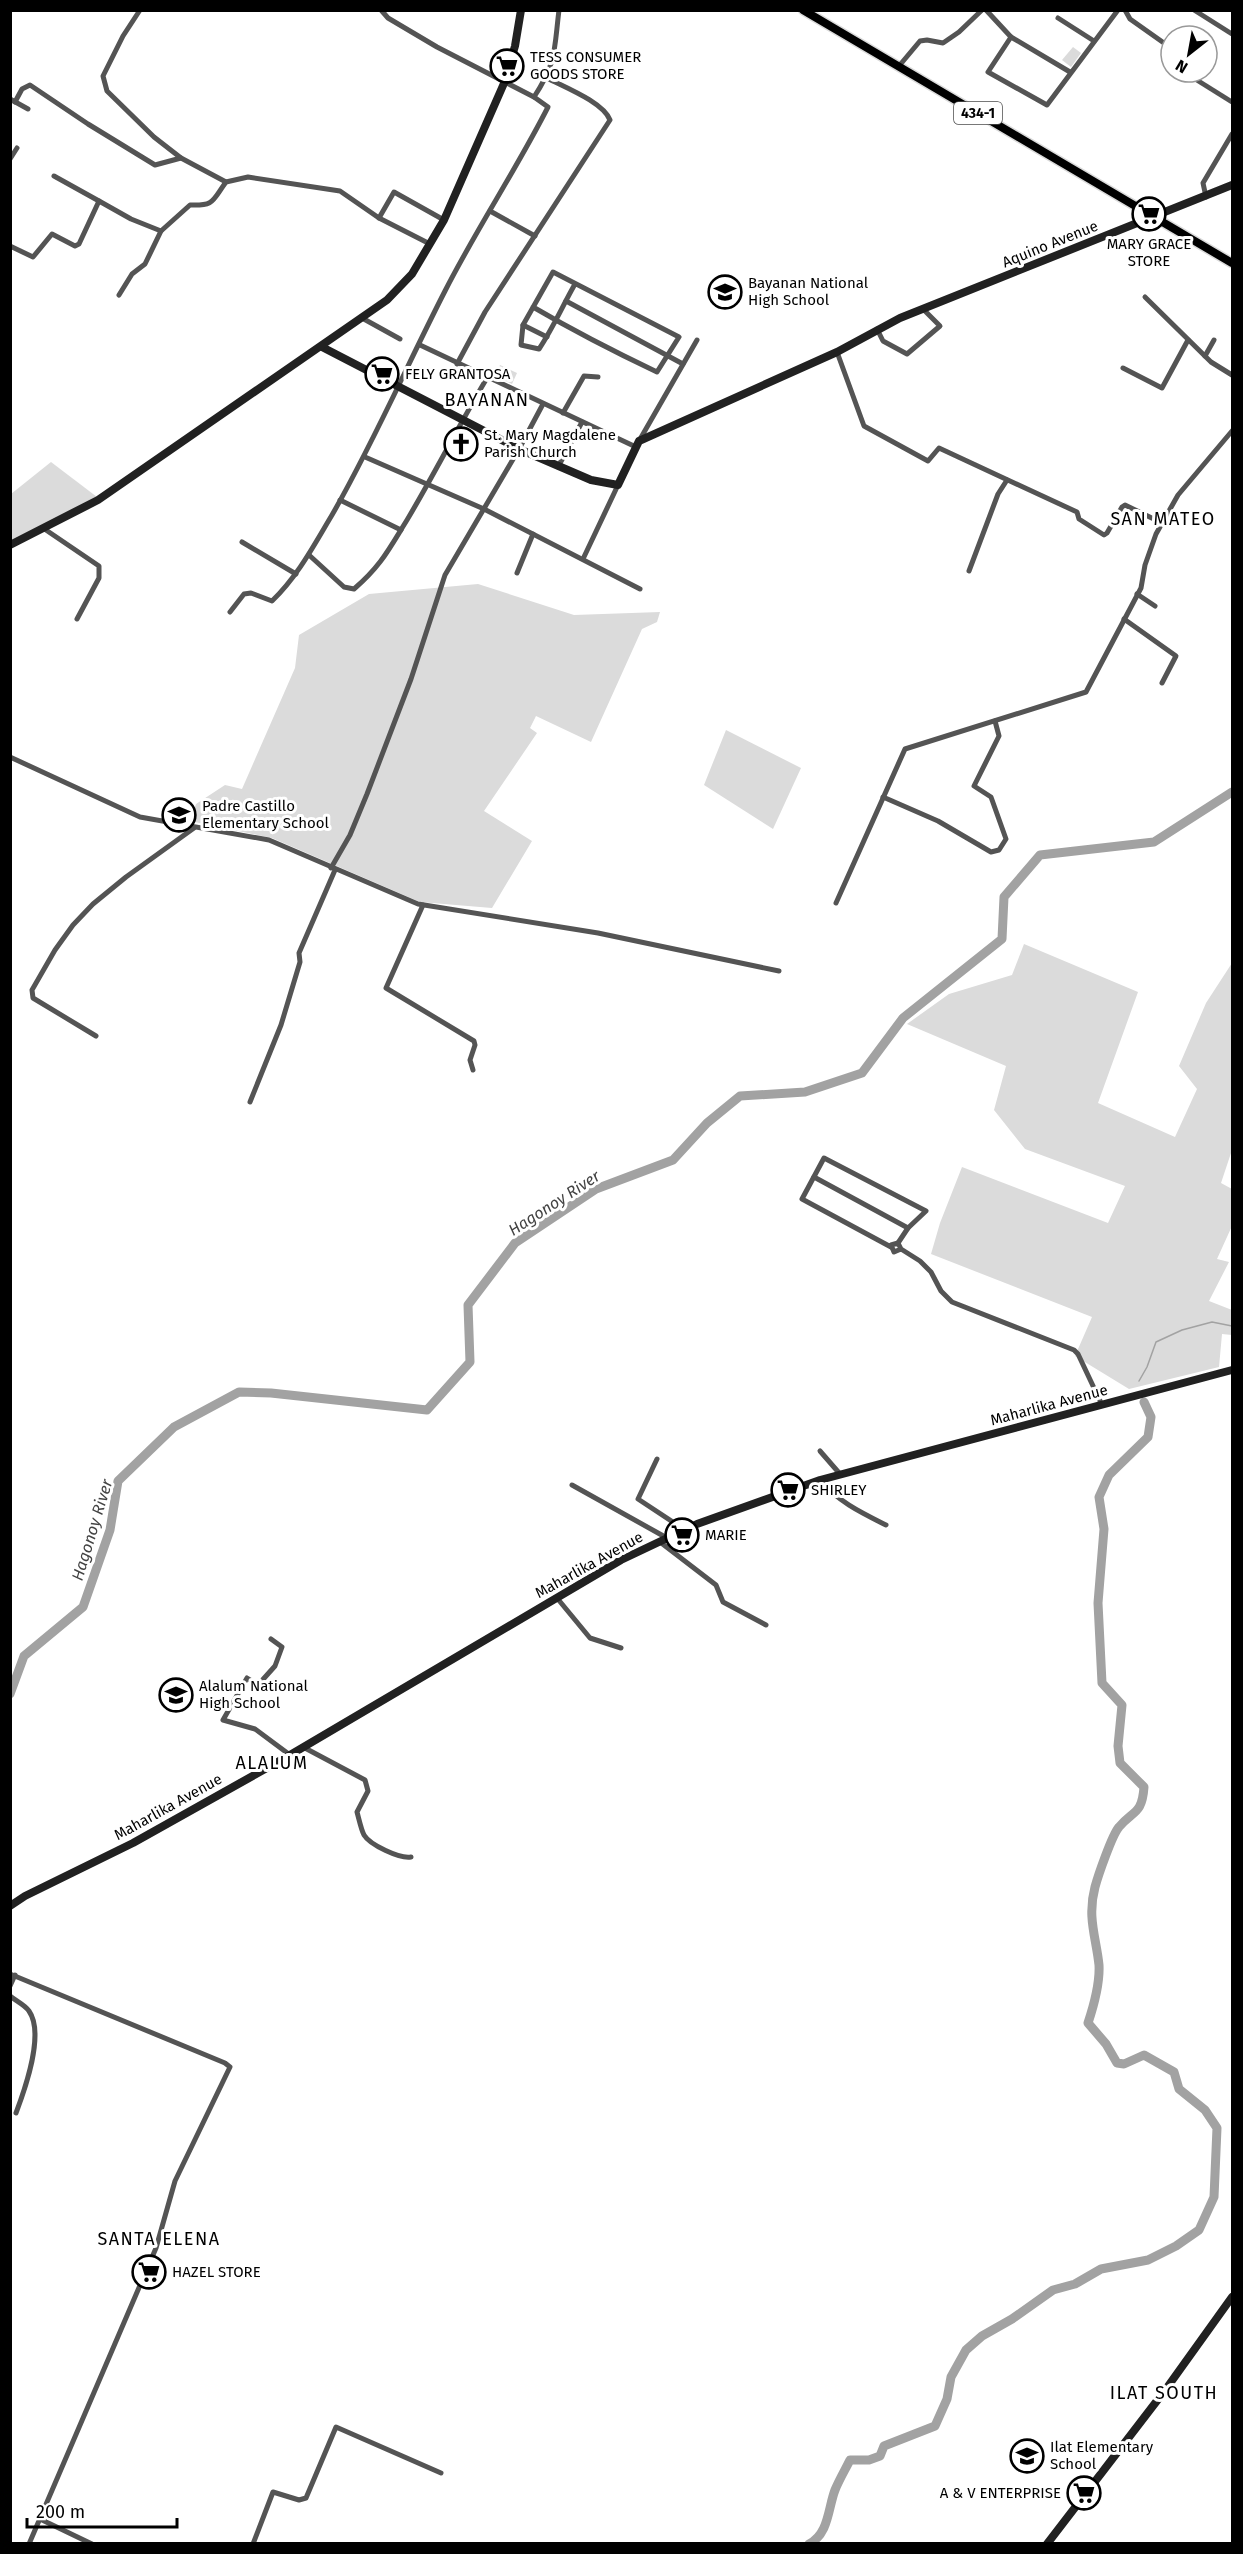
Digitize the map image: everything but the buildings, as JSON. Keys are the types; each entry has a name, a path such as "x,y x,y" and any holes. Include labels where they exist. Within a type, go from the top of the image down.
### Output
{"main road":[{"path":"10,545 98,500 322,347 387,300 412,274 444,220 505,81 515,46 521,10"},
{"name":"434-1","path":"803,10 1233,263"},
{"name":"Aquino Avenue","path":"638,444 837,352 878,328 1233,185"},
{"path":"322,347 461,421 558,468 591,480 618,485 638,444"},
{"name":"Maharlika Avenue","path":"10,1906 25,1896 133,1843 290,1755 621,1560 685,1530 840,1474 1233,1370"},
{"path":"1047,2544 1153,2407 1233,2297"}],"street":[{"path":"140,10 109,62 103,76 103,83 107,91 138,123 181,158 226,182 248,177 340,191 379,218 430,244"},
{"path":"231,612 244,594 251,593 272,601 309,555 365,457 447,287 522,159 548,107 505,81 437,47 388,18 381,10"},
{"path":"534,97 547,78 555,55 559,10"},
{"path":"899,66 920,41 943,43 959,32 982,10"},
{"path":"986,10 1011,37 1070,72"},
{"path":"1011,37 988,72 1047,105 1119,10"},
{"path":"1125,10 1130,19 1159,40"},
{"path":"1194,10 1233,33"},
{"path":"1058,18 1094,41"},
{"path":"457,364 485,312 610,120 607,112 592,102 547,78"},
{"path":"1204,84 1233,102"},
{"path":"27,110 13,100 22,89 30,85 155,165 181,158"},
{"path":"1206,197 1203,183 1233,134"},
{"path":"10,159 17,148"},
{"path":"54,176 136,221 161,231"},
{"path":"119,295 132,273 145,264 161,231 190,205 212,204 226,182"},
{"path":"379,218 394,192 444,220"},
{"path":"10,246 33,257 52,234 75,246 79,244 99,201"},
{"path":"490,211 535,236"},
{"path":"533,307 556,320 657,372 679,337 553,272 533,307 523,325 521,345 539,349 547,337 556,320 566,301 575,284"},
{"path":"1145,297 1205,356 1233,375"},
{"path":"566,301 683,364"},
{"path":"878,328 883,341 907,354 940,326 924,309"},
{"path":"362,318 400,339"},
{"path":"523,325 547,337"},
{"path":"420,345 582,422 638,444 697,340"},
{"path":"1123,368 1162,388 1188,340"},
{"path":"1205,356 1215,340"},
{"path":"837,352 864,426 928,461 939,448 1077,512 1079,519 1104,534 1107,533 1122,507 1125,506 1162,523"},
{"path":"563,413 584,376 598,377"},
{"path":"309,555 344,587 354,589 382,563 429,484 461,421 487,378"},
{"path":"250,1102 281,1025 300,962 299,953 367,794 411,679 445,575 543,404"},
{"path":"558,468 582,422"},
{"path":"836,903 905,749 1086,692 1137,594 1148,554 1162,523 1178,495 1230,438 1233,431"},
{"path":"365,457 484,509 640,589"},
{"path":"969,571 998,494 1007,480"},
{"path":"583,559 618,485"},
{"path":"340,500 400,530"},
{"path":"43,528 99,566 99,578 77,619"},
{"path":"517,573 533,534"},
{"path":"242,542 296,574"},
{"path":"1137,594 1155,606"},
{"path":"1124,619 1176,656 1162,683"},
{"path":"883,797 938,821 991,852 999,850 1006,839 991,797 974,786 999,736 995,721"},
{"path":"10,757 140,817 269,840 333,869 423,905 598,933 779,971"},
{"path":"96,1036 33,998 32,990 73,925 93,904 194,828"},
{"path":"423,905 386,988 474,1041 476,1045 470,1060 472,1070"},
{"path":"899,1246 908,1228 926,1211 825,1158 802,1199 891,1247 893,1243 899,1246 931,1272 941,1291 952,1302 1074,1350 1102,1405"},
{"path":"814,1177 908,1228"},
{"path":"820,1451 840,1474"},
{"path":"657,1459 638,1499 685,1530"},
{"path":"820,1480 829,1491 854,1509 886,1525"},
{"path":"572,1485 664,1540 716,1585 723,1602 766,1625"},
{"path":"557,1598 590,1638 621,1648"},
{"path":"271,1639 282,1647 276,1666 258,1685 247,1678 223,1719 255,1728 290,1755"},
{"path":"303,1747 365,1780 368,1791 357,1812 365,1837 391,1854 404,1858 411,1857"},
{"path":"10,1986 13,1975 140,2026 230,2067 175,2181 151,2259 29,2544"},
{"path":"10,1996 29,2011 35,2030 30,2074 16,2113"},
{"path":"254,2544 273,2492 299,2500 306,2498 336,2427 441,2474"},
{"path":"40,2518 92,2544"}],"shaded area":[{"path":"1073,47 1081,53 1071,67 1062,60"},
{"path":"500,365 517,373 512,384 495,376"},
{"path":"51,462 97,497 11,541 11,494"},
{"path":"478,584 574,615 660,612 657,622 642,629 591,742 536,716 530,728 537,733 484,811 532,841 492,908 420,902 272,838 190,821 196,804 225,785 242,789 295,668 299,635 369,594"},
{"path":"726,730 801,768 773,829 704,785"},
{"path":"1024,944 1138,992 1098,1103 1175,1137 1197,1089 1179,1066 1206,1003 1232,963 1232,1150 1221,1183 1232,1189 1232,1226 1217,1259 1229,1262 1209,1301 1232,1310 1232,1335 1222,1334 1219,1367 1129,1389 1075,1356 1092,1317 931,1254 940,1223 962,1167 1108,1223 1125,1186 1025,1149 994,1110 1006,1066 907,1024 949,994 1012,975"}],"waterway":[{"name":"Hagonoy River","path":"10,1694 24,1656 83,1607 110,1530 118,1481 174,1427 239,1392 271,1393 427,1410 470,1362 468,1305 515,1243 596,1189 673,1160 707,1123 740,1096 805,1092 862,1073 903,1018 1002,939 1004,897 1040,855 1154,842 1232,792"},
{"path":"1232,1161 1232,1179"},
{"path":"1139,1381 1156,1342 1182,1330 1212,1322 1232,1326"},
{"path":"809,2544 821,2534 835,2490 850,2460 869,2460 880,2456 884,2446 935,2426 947,2399 951,2377 966,2350 982,2336 1012,2319 1053,2290 1075,2284 1101,2269 1148,2260 1176,2246 1199,2230 1214,2197 1217,2128 1205,2110 1179,2089 1174,2072 1144,2055 1124,2064 1117,2063 1106,2044 1088,2023 1099,1980 1092,1917 1095,1887 1113,1838 1119,1827 1139,1807 1144,1787 1120,1763 1118,1746 1122,1705 1102,1683 1098,1603 1104,1529 1099,1497 1109,1475 1148,1437 1151,1417 1144,1402"}],"place":[{"name":"TESS CONSUMER GOODS STORE","path":"507,66"},
{"name":"MARY GRACE STORE","path":"1149,214"},
{"name":"Bayanan National High School","path":"725,292"},
{"name":"FELY GRANTOSA","path":"382,374"},
{"name":"St. Mary Magdalene Parish Church","path":"461,444"},
{"name":"Padre Castillo Elementary School","path":"179,815"},
{"name":"SHIRLEY","path":"788,1490"},
{"name":"MARIE","path":"682,1535"},
{"name":"Alalum National High School","path":"176,1695"},
{"name":"HAZEL STORE","path":"149,2272"},
{"name":"Ilat Elementary School","path":"1027,2456"},
{"name":"A & V ENTERPRISE","path":"1084,2493"}],"district":[{"name":"BAYANAN","path":"487,400"},
{"name":"SAN MATEO","path":"1163,519"},
{"name":"ALALUM","path":"272,1763"},
{"name":"SANTA ELENA","path":"159,2239"},
{"name":"ILAT SOUTH","path":"1164,2393"}]}
